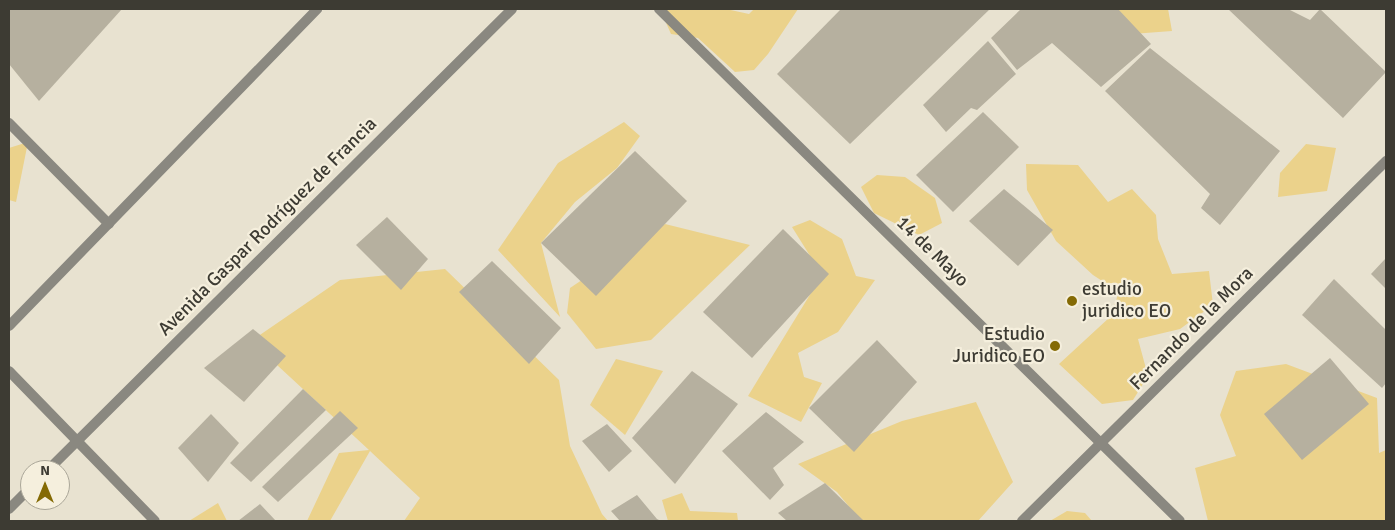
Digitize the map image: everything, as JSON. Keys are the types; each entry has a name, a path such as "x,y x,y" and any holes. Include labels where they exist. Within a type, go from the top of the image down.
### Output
{"street":[{"path":"9,326 317,9"},
{"name":"Avenida Gaspar Rodríguez de Francia","path":"58,460 512,9"},
{"name":"14 de Mayo","path":"658,9 1180,521"},
{"path":"9,123 109,224"},
{"name":"Fernando de la Mora","path":"1022,521 1386,161"},
{"path":"9,371 154,521"},
{"path":"9,509 20,498"}],"shaded area":[{"path":"660,9 726,9 749,14 754,9 798,9 768,54 754,70 735,72 698,38 671,34"},
{"path":"1117,9 1168,9 1172,31 1132,34"},
{"path":"624,122 640,136 617,168 575,202 541,243 560,317 498,250 558,163"},
{"path":"28,142 16,202 9,200 9,148"},
{"path":"1306,144 1336,148 1327,191 1278,197 1280,173"},
{"path":"1026,164 1078,165 1108,202 1132,189 1156,215 1158,239 1172,274 1209,271 1213,305 1180,329 1138,339 1148,376 1133,400 1102,404 1059,364 1110,317 1119,292 1093,275 1056,241 1027,190"},
{"path":"877,175 905,177 935,198 942,223 919,235 874,213 861,187"},
{"path":"810,220 842,239 856,276 875,280 838,332 798,353 804,377 822,383 801,422 748,396 822,275 792,227"},
{"path":"665,224 750,245 651,340 596,349 567,313 570,288"},
{"path":"445,269 559,380 570,446 602,514 608,521 404,521 420,498 370,451 330,521 307,521 339,453 369,450 251,341 340,280"},
{"path":"616,359 663,371 625,435 590,405"},
{"path":"1286,364 1377,398 1379,453 1386,450 1386,521 1208,521 1195,468 1236,456 1220,415 1236,371"},
{"path":"976,402 1013,482 978,521 861,521 837,492 798,464 902,421"},
{"path":"682,493 690,511 737,513 738,521 668,521 662,500"},
{"path":"218,503 227,521 189,521"},
{"path":"1067,511 1085,513 1092,521 1050,521"}],"building":[{"path":"9,9 122,9 39,101 9,64"},
{"path":"841,9 990,9 850,144 777,74"},
{"path":"1021,9 1118,9 1151,44 1101,87 1052,43 1017,70 991,38"},
{"path":"1228,9 1288,9 1310,20 1320,9 1386,72 1343,118"},
{"path":"988,41 1016,74 977,110 971,108 946,132 923,105"},
{"path":"1150,48 1280,151 1220,225 1201,208 1210,194 1105,91"},
{"path":"983,112 1019,147 953,212 916,175"},
{"path":"635,151 687,201 596,296 541,243"},
{"path":"1004,189 1053,230 1018,266 969,221"},
{"path":"387,217 428,259 401,290 356,245"},
{"path":"783,229 829,274 752,358 703,312"},
{"path":"1386,258 1386,289 1371,274"},
{"path":"492,261 561,328 529,364 459,292"},
{"path":"1334,279 1386,330 1386,383 1382,388 1302,315"},
{"path":"253,329 286,356 244,402 204,368"},
{"path":"877,340 917,382 854,452 809,408"},
{"path":"1330,358 1369,404 1302,460 1264,414"},
{"path":"692,371 738,404 675,484 632,438"},
{"path":"303,389 326,410 251,482 230,463"},
{"path":"340,411 358,428 278,502 262,487"},
{"path":"766,412 804,442 773,468 784,485 770,500 722,451"},
{"path":"211,414 239,443 208,482 178,448"},
{"path":"607,424 632,451 609,472 582,441"},
{"path":"825,483 864,521 787,521 778,513"},
{"path":"637,495 657,519 661,521 620,521 611,511"},
{"path":"260,504 276,521 238,521"}],"place":[{"name":"estudio juridico EO","path":"1072,301"},
{"name":"Estudio Juridico EO","path":"1055,346"}]}
